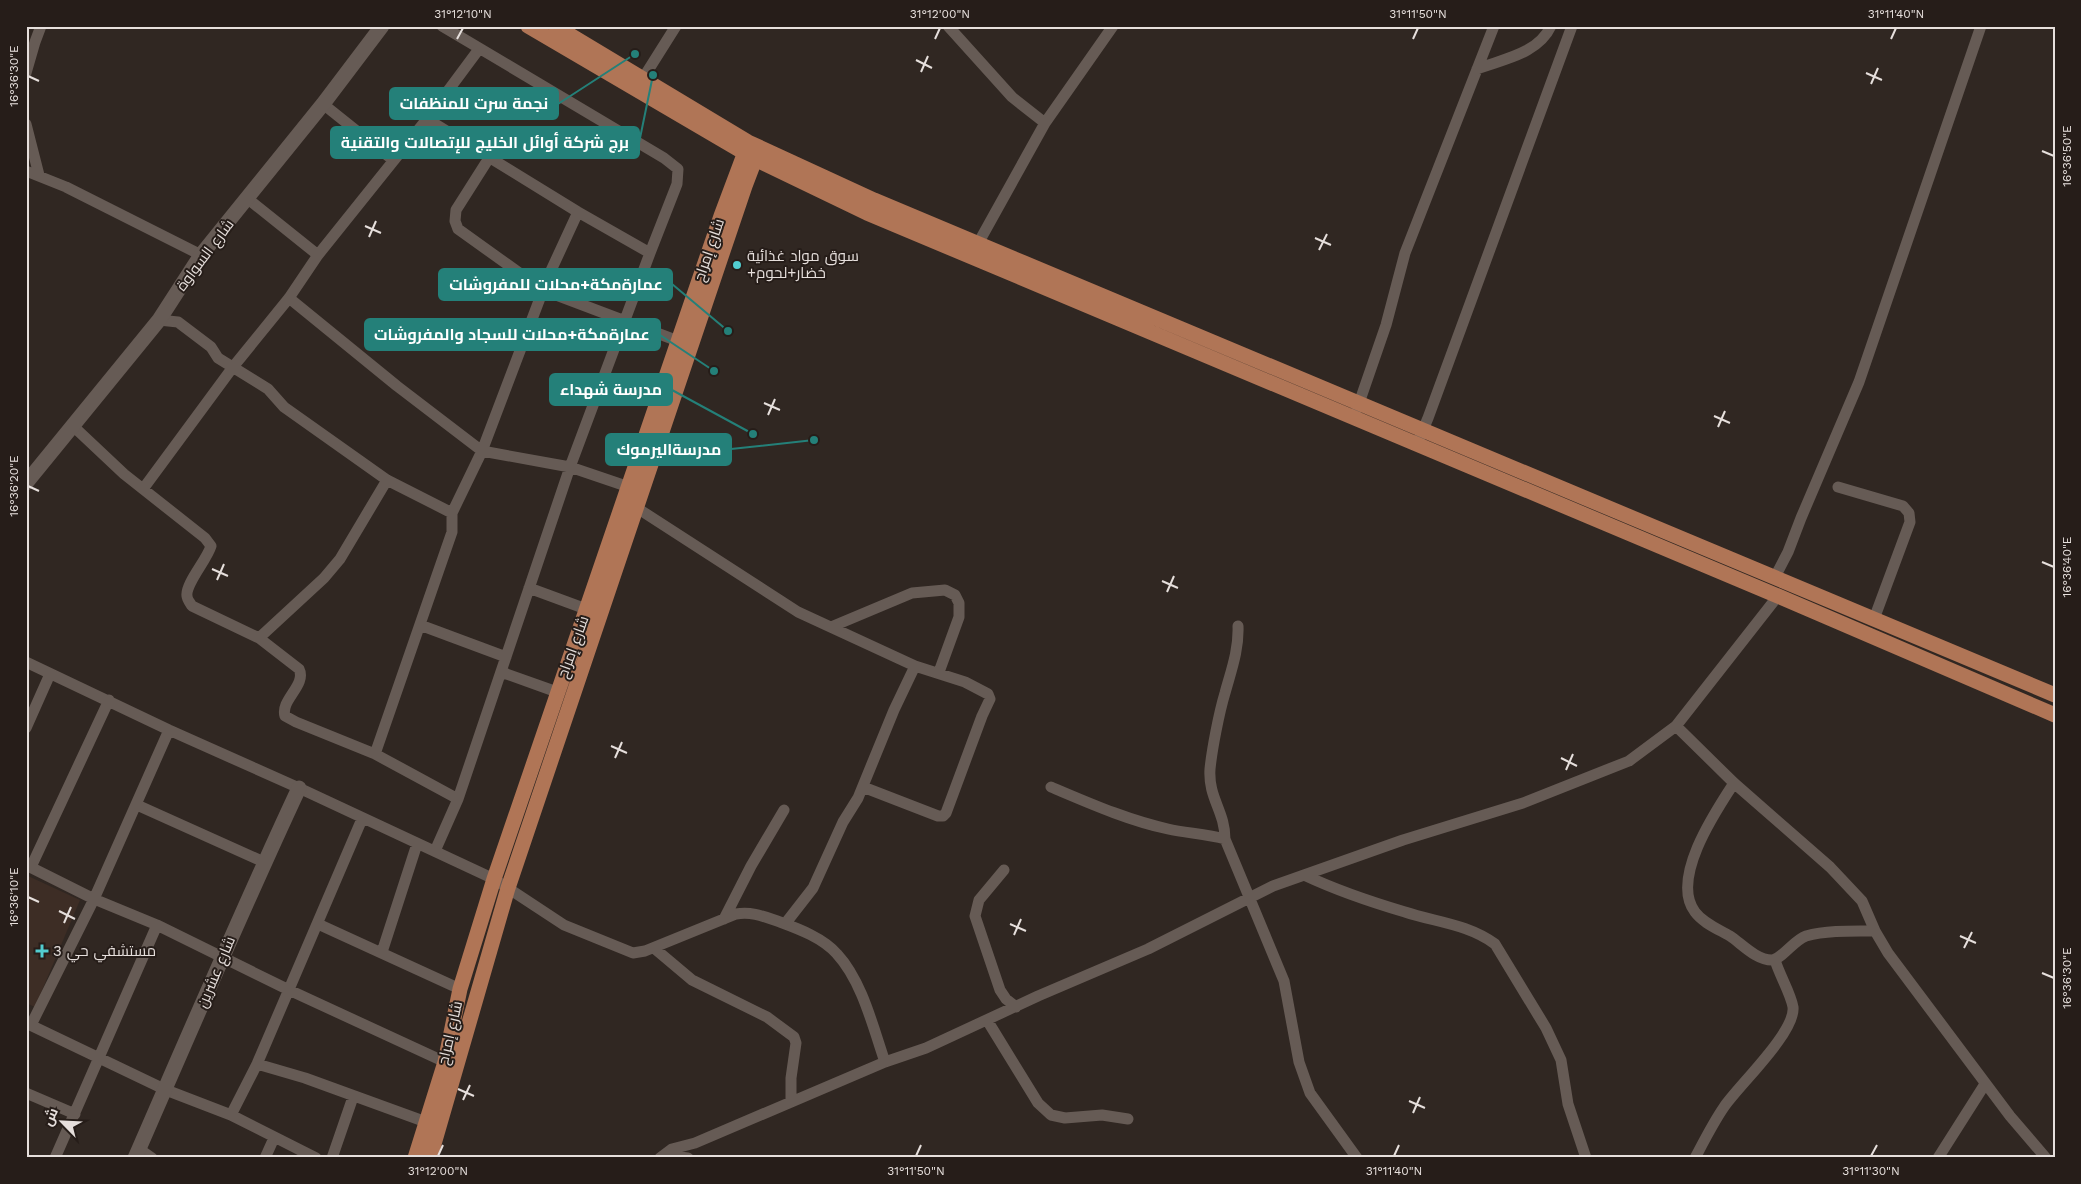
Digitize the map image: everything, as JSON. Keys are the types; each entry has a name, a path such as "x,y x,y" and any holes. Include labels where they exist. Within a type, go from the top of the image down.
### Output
{"main road":[{"path":"528,26 867,213 974,250 1420,438 1851,629 2055,715"},
{"path":"555,26 752,151"},
{"name":"شارع إمراح","path":"415,1158 445,1062 460,988 494,879 678,341 752,151"},
{"name":"شارع إمراح","path":"430,1158 508,888 637,508 752,151"},
{"path":"1420,438 1776,578 2055,695"},
{"path":"1851,629 1858,613"}],"street":[{"path":"26,73 30,39 41,26"},
{"name":"شارع السواوة","path":"26,483 159,320 201,255 248,199 382,26"},
{"path":"435,851 458,799 570,467 624,321 678,184 678,169 664,158 442,26"},
{"path":"642,80 676,26"},
{"path":"948,26 1012,97 1045,123"},
{"path":"974,250 1045,123 1113,26"},
{"path":"1356,411 1386,325 1405,253 1494,26"},
{"path":"1477,69 1532,48 1541,42 1551,26"},
{"path":"1420,438 1572,26"},
{"path":"1776,578 1859,382 1981,26"},
{"path":"143,489 233,367 289,298 318,255 427,120 479,49"},
{"path":"323,104 393,160"},
{"path":"427,120 578,212 650,253"},
{"path":"26,124 39,175"},
{"path":"490,158 456,210 455,221 458,229 543,290 678,341"},
{"path":"26,171 39,175 160,233 201,255"},
{"path":"248,199 318,255"},
{"path":"375,754 452,532 452,513 482,451 543,290 578,212"},
{"path":"289,298 397,386 482,451 570,467 629,487"},
{"path":"159,320 178,322 211,347 218,358 268,389 284,407 387,480 452,513"},
{"path":"73,426 99,452 205,538 211,546 208,556 188,586 186,596 192,606 259,638 299,669 301,673 300,678 284,709 285,716 304,726 375,754 458,799"},
{"path":"259,638 324,578 340,559 387,480"},
{"path":"1838,487 1903,506 1909,513 1910,522 1874,619"},
{"path":"637,508 771,596 815,621 831,626 915,666 939,672 982,689 988,694 990,699 946,813 943,816 938,816 863,787"},
{"path":"529,588 586,609"},
{"path":"831,626 912,593 945,590 955,594 959,603 958,617 939,672"},
{"path":"661,1156 672,1149 695,1143 791,1101 886,1062 926,1048 1016,1006 1148,949 1273,886 1403,840 1523,802 1629,761 1676,726 1778,596"},
{"path":"420,625 506,657"},
{"path":"1238,626 1235,661 1224,695 1210,768 1210,790 1222,816 1225,838 1251,897 1284,981 1299,1062 1310,1093 1356,1158"},
{"path":"26,662 169,730 494,879 564,925 634,953 654,948 746,912 785,924 820,940 837,953 849,970 864,1001 886,1062"},
{"path":"785,924 813,888 843,822 863,787 894,710 915,666"},
{"path":"501,672 557,692"},
{"path":"26,728 50,674"},
{"path":"109,700 29,866 94,899 157,925 289,990 445,1062"},
{"path":"1676,726 1734,783 1830,867 1862,901 1875,931 1893,961 1985,1084 2046,1158"},
{"path":"169,730 94,899 29,1024 98,1059 166,1090 231,1115 316,1158"},
{"path":"1734,783 1713,814 1698,846 1689,875 1688,896 1695,912 1703,920 1745,946 1756,956 1775,960"},
{"path":"1051,787 1129,818 1169,830 1225,838"},
{"name":"شارع عشرين","path":"142,1155 166,1090 222,956 299,788"},
{"path":"137,805 264,862"},
{"path":"724,919 751,866 784,810"},
{"path":"231,1115 257,1064 362,819"},
{"path":"382,952 418,844"},
{"path":"1004,870 979,900 975,916 1000,990 1006,999 1016,1006"},
{"path":"1304,875 1406,913 1470,930 1482,935 1495,944 1546,1028 1561,1060 1568,1104 1586,1158"},
{"path":"318,924 460,988"},
{"path":"55,1158 157,925"},
{"path":"1775,960 1804,937 1856,931 1875,931"},
{"path":"654,948 692,980 767,1017 794,1037 796,1043 791,1078 791,1101"},
{"path":"1695,1158 1724,1106 1772,1048 1792,1017 1793,1006 1778,973 1775,960"},
{"path":"987,1020 1038,1103 1051,1115 1065,1118 1102,1115 1128,1119"},
{"path":"257,1064 305,1078 426,1122"},
{"path":"1938,1158 1985,1084"},
{"path":"26,1093 75,1114"},
{"path":"332,1158 353,1097"},
{"path":"265,1158 274,1138"},
{"path":"661,1156 688,1158"}],"shaded area":[{"name":"مستشفي حي 3","path":"26,875 80,900 35,1007 26,1003"}],"place":[{"name":"نجمة سرت للمنظفات","path":"635,54"},
{"name":"برج شركة أوائل الخليج للإتصالات والتقنية","path":"653,75"},
{"name":"سوق مواد غذائية +خضار+لحوم","path":"737,265"},
{"name":"عمارةمكة+محلات للمفروشات","path":"728,331"},
{"name":"عمارةمكة+محلات للسجاد والمفروشات","path":"714,371"},
{"name":"مدرسة شهداء","path":"753,434"},
{"name":"مدرسةاليرموك","path":"814,440"},
{"name":"مستشفي حي 3","path":"42,951"}]}
